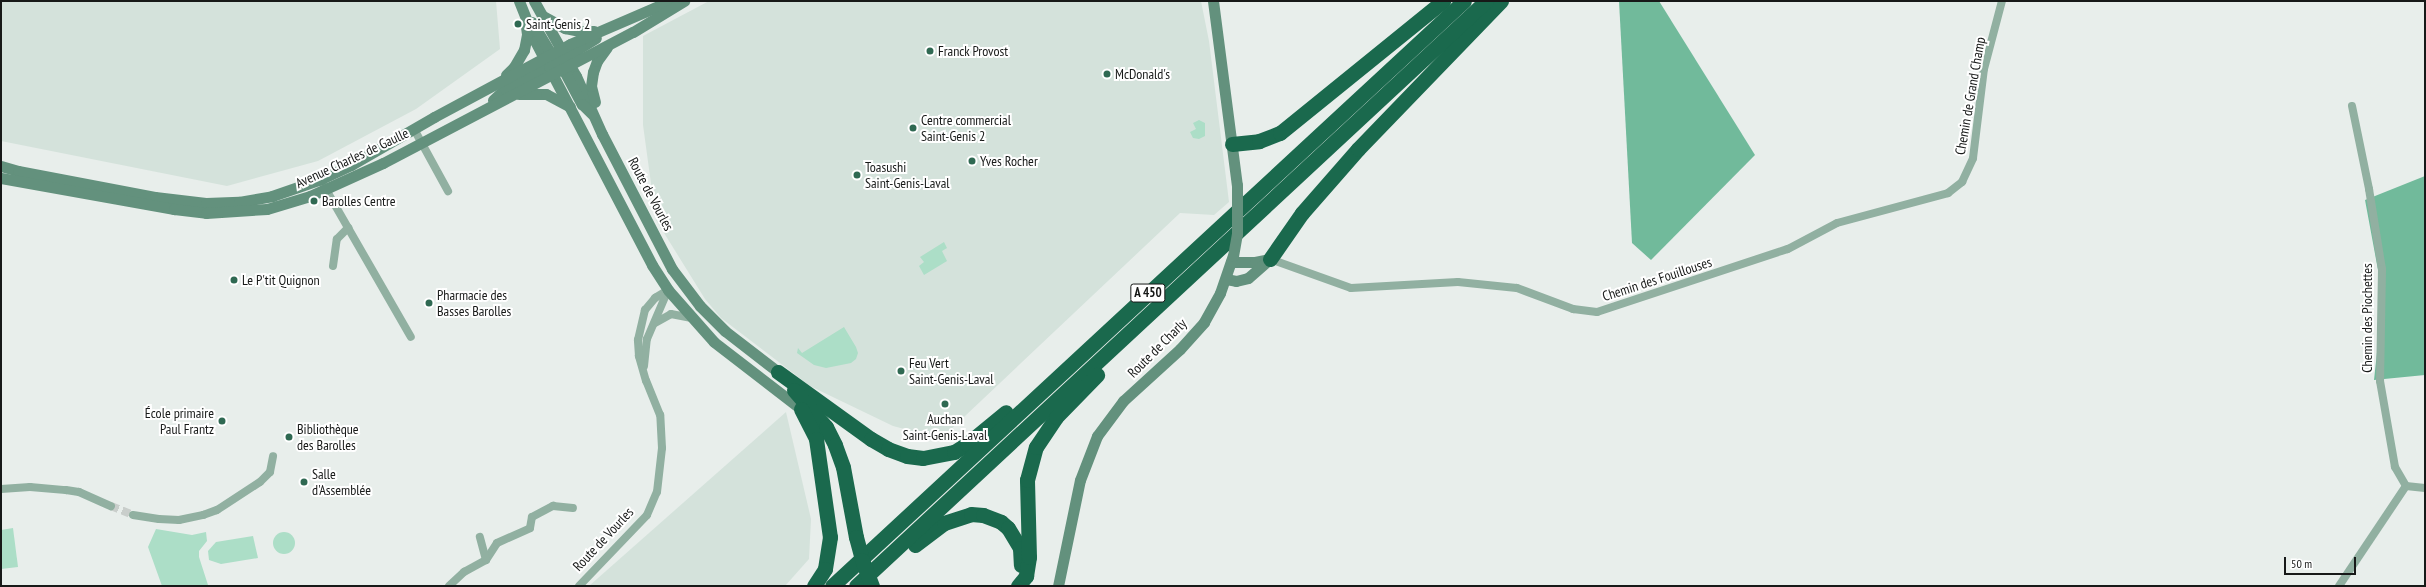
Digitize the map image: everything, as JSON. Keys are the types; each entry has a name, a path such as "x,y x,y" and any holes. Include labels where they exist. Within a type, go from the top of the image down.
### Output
{"highway":[{"path":"1232,144 1259,141 1280,134 1443,1"},
{"name":"A 450","path":"832,586 1464,1"},
{"name":"A 450","path":"856,586 1486,1"},
{"path":"1270,259 1302,213 1358,149 1501,1"},
{"path":"1019,584 1026,576 1029,557 1028,480 1036,447 1056,418 1129,344 1132,330"},
{"path":"778,372 888,449 907,456 923,458 954,452 967,444 1056,368 1072,363"},
{"path":"778,372 835,445 843,467 862,560 872,586"},
{"path":"807,410 816,439 830,537 825,569 814,586"},
{"path":"868,586 930,532 944,523 971,514 992,517 1008,528 1020,548 1022,559 1019,584"}],"street":[{"path":"500,82 514,67 524,50 527,34 525,17 519,1"},
{"name":"Route de Vourles","path":"534,1 540,13 557,62 571,108 642,245 668,290 714,342 807,410"},
{"path":"540,13 556,25 572,30 587,31 608,26 670,1"},
{"name":"Avenue Charles de Gaulle","path":"323,184 414,129 500,82 610,43 684,1"},
{"name":"Route de Charly","path":"1058,586 1080,480 1098,436 1123,400 1180,349 1204,322 1226,279 1232,259 1237,234 1237,185 1213,1"},
{"name":"Chemin de Grand Champ","path":"1837,223 1948,193 1962,182 1973,158 1984,69 2002,1"},
{"path":"525,17 533,23 557,62"},
{"path":"484,108 505,89 592,42 608,26"},
{"path":"602,134 599,111 591,86 597,62 610,43"},
{"name":"Route de Vourles","path":"557,62 588,100 602,134 672,269 700,306 725,331 778,372"},
{"name":"Avenue Charles de Gaulle","path":"1,166 86,189 174,209 228,213 267,209 422,142 509,96 557,62"},
{"path":"509,96 539,92 557,99 571,108"},
{"name":"Chemin des Piochettes","path":"2352,106 2369,189 2382,269 2380,381 2395,467 2406,486"},
{"path":"414,129 448,191"},
{"name":"Avenue Charles de Gaulle","path":"1,178 86,189"},
{"path":"323,184 410,337"},
{"path":"642,245 643,231 647,220"},
{"name":"Chemin des Fouillouses","path":"1270,259 1351,288 1458,282 1517,288 1573,309 1597,312 1608,311 1788,250 1837,223"},
{"path":"333,266 337,239 348,228"},
{"path":"1232,259 1255,262 1270,259"},
{"path":"1226,279 1236,281 1248,278 1270,259"},
{"path":"672,269 668,290 686,294 700,306"},
{"name":"Route de Vourles","path":"644,372 647,339 668,290"},
{"name":"Route de Vourles","path":"579,586 647,515 657,492 662,448 660,415 639,356 638,340 645,310 655,298 668,290"},
{"path":"652,325 671,314 692,318"},
{"path":"133,515 179,520 203,515 216,510 260,482 270,472 273,456"},
{"path":"2339,586 2406,486 2425,488"},
{"path":"1,489 30,487 79,492 111,506"},
{"path":"449,586 464,572 486,560 498,542 530,528 532,517 553,506 573,508"},
{"path":"480,537 486,560"}],"shaded area":[{"path":"1,1 496,1 500,49 416,109 318,161 227,186 1,141"},
{"path":"709,1 1201,1 1209,41 1229,202 1214,215 1180,213 947,433 931,436 893,426 810,386 721,318 705,299 656,220 643,125 643,36"},
{"path":"786,412 811,519 809,559 785,586 589,586"}],"green space":[{"path":"1619,1 1659,1 1755,155 1651,260 1632,243"},
{"path":"1199,120 1205,123 1205,136 1199,139 1193,138 1190,132 1196,129 1193,123"},
{"path":"2425,176 2425,375 2374,380 2383,297 2365,200"},
{"path":"944,242 947,248 942,251 947,261 924,275 919,266 924,262 920,257"},
{"path":"844,327 858,353 856,359 851,363 826,368 814,365 797,353 798,348 802,353"},
{"path":"13,528 18,567 1,569 1,530"},
{"path":"156,529 192,535 206,532 207,541 199,551 199,557 208,585 162,586 148,547"},
{"path":"284,532 292,535 295,543 292,551 284,554 276,551 273,543 276,535"},
{"path":"253,536 258,558 221,564 209,560 208,551 216,542"}],"tunnel":[{"path":"111,506 133,515"}],"place":[{"name":"Saint-Genis 2","path":"518,24"},
{"name":"Franck Provost","path":"930,51"},
{"name":"McDonald's","path":"1107,74"},
{"name":"Centre commercial Saint-Genis 2","path":"913,128"},
{"name":"Yves Rocher","path":"972,161"},
{"name":"Toasushi Saint-Genis-Laval","path":"857,175"},
{"name":"Barolles Centre","path":"314,201"},
{"name":"Le P'tit Quignon","path":"234,280"},
{"name":"Pharmacie des Basses Barolles","path":"429,303"},
{"name":"Feu Vert Saint-Genis-Laval","path":"901,371"},
{"name":"Auchan Saint-Genis-Laval","path":"945,404"},
{"name":"École primaire Paul Frantz","path":"222,421"},
{"name":"Bibliothèque des Barolles","path":"289,437"},
{"name":"Salle d'Assemblée","path":"304,482"}]}
